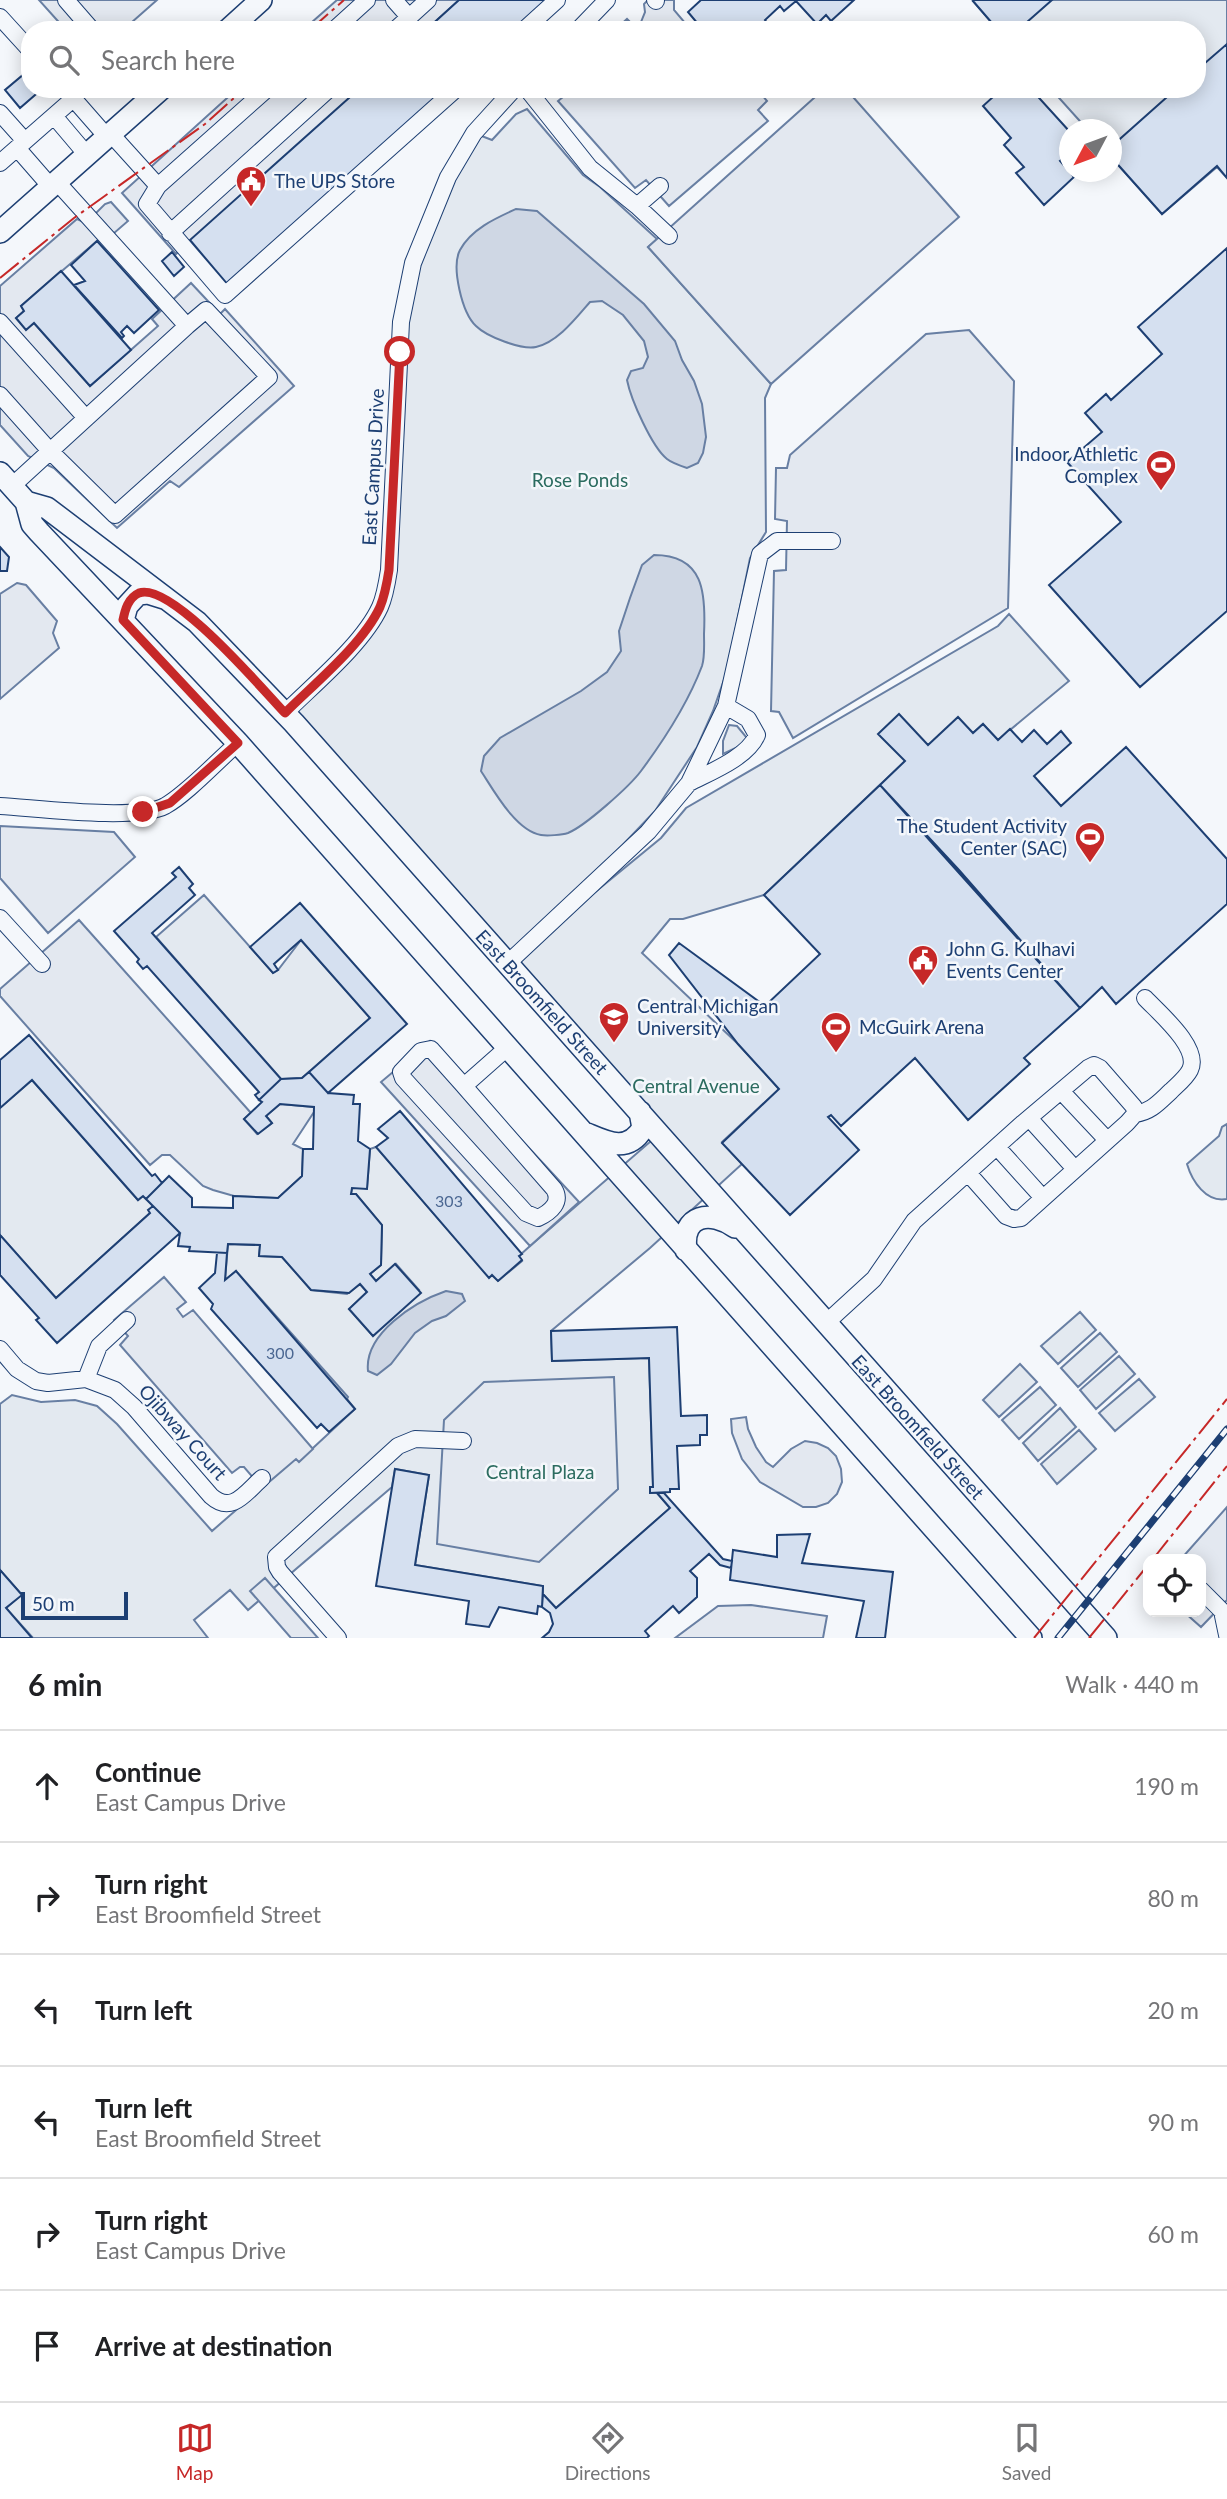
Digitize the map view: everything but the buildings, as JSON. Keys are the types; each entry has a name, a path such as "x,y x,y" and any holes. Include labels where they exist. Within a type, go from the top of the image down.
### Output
{"main road":[{"path":"238,21 261,0"},
{"path":"4,222 54,184 147,98"},
{"name":"East Broomfield Street","path":"6,479 26,502 32,524 238,743 1022,1635"},
{"name":"East Broomfield Street","path":"26,502 47,508 212,636 285,713 1106,1638"},
{"path":"123,620 127,606 138,594 148,593 166,598"},
{"path":"582,1132 609,1144 626,1143 636,1138 643,1128 640,1112"},
{"path":"686,1250 687,1232 703,1217 722,1218 751,1238"}],"street":[{"path":"66,0 84,21"},
{"path":"344,21 368,0"},
{"path":"394,0 409,17"},
{"path":"405,21 428,0"},
{"path":"534,21 557,0"},
{"path":"587,21 607,0"},
{"path":"0,17 21,40"},
{"path":"0,163 54,116 66,98"},
{"path":"73,98 158,186"},
{"path":"257,98 158,186 147,204 225,295 446,98"},
{"path":"170,233 319,98"},
{"name":"East Campus Drive","path":"285,713 359,637 379,608 386,591 401,322 413,263 447,177 474,133 506,98"},
{"path":"534,98 583,160 669,236"},
{"path":"0,113 21,145 54,184 187,326"},
{"path":"54,116 87,155"},
{"path":"637,206 660,186"},
{"path":"0,394 50,451 115,515 269,377 206,310 50,451 6,479"},
{"path":"0,322 86,418"},
{"path":"508,963 649,832 689,783 726,705 760,554 777,541 832,541"},
{"path":"689,783 732,760 753,744 757,735 753,724 726,705"},
{"path":"0,806 125,813 154,810 178,796 238,743"},
{"path":"0,918 42,964"},
{"path":"968,1173 999,1209 1014,1220 1021,1218 1135,1114 1147,1112 1183,1079 1190,1071 1191,1052 1145,998"},
{"path":"464,1086 507,1048"},
{"path":"431,1049 464,1086 554,1189 558,1201 544,1215 538,1218 526,1213 403,1078 401,1072 421,1051 431,1049"},
{"path":"826,1323 874,1279 905,1232 1029,1118 1094,1065 1100,1068 1134,1107 1135,1114"},
{"path":"1061,1091 1107,1140"},
{"path":"1029,1118 1075,1169"},
{"path":"997,1147 1043,1198"},
{"path":"0,1349 21,1372 36,1381 48,1383 86,1379 99,1346 127,1320"},
{"name":"Ojibway Court","path":"86,1379 108,1387 127,1400 211,1496 223,1504 234,1502 262,1478"},
{"path":"338,1638 285,1578 277,1567 276,1560 288,1545 398,1446 415,1439 463,1441"},
{"path":"1206,1594 1222,1611 1227,1635"}],"green space":[{"path":"1227,0 1227,178 1217,167 1162,214 1122,169 1122,119 1078,119 1059,98 1206,98 1206,21 990,21 973,1"},
{"path":"527,109 583,175 657,239 648,247 771,384 765,398 766,532 750,558 727,671 697,747 655,811 516,957 661,838 686,808 998,626 1009,614 1069,681 998,740 983,724 973,733 928,745 905,761 764,895 683,919 670,919 642,953 738,1044 779,1089 722,1142 742,1164 650,1248 551,1331 552,1361 649,1358 653,1487 650,1488 650,1493 657,1493 670,1508 556,1608 543,1594 543,1586 415,1565 429,1475 395,1469 392,1487 248,1610 230,1590 194,1620 208,1638 33,1638 6,1608 21,1594 0,1570 0,1404 12,1395 41,1402 75,1400 97,1406 117,1424 212,1531 296,1458 299,1461 355,1409 348,1397 236,1271 225,1280 228,1244 260,1245 259,1256 282,1257 311,1290 347,1294 360,1284 367,1292 349,1309 373,1336 419,1290 396,1264 376,1281 370,1274 381,1265 382,1225 356,1194 351,1194 352,1188 367,1188 370,1149 376,1147 489,1277 492,1275 498,1281 522,1261 519,1256 658,1135 285,713 379,608 407,289 474,133 492,140 516,114"},
{"path":"729,725 737,726 747,738 742,745 723,754 723,741"},
{"path":"204,895 273,973 301,940 370,1018 302,1078 281,1079 156,937"},
{"path":"32,1080 138,1200 143,1196 153,1206 150,1213 56,1298 0,1235 0,1108"},
{"path":"1227,1124 1227,1199 1219,1199 1201,1189 1187,1164 1219,1136 1222,1127"},
{"path":"1080,1312 1096,1330 1058,1364 1041,1346"},
{"path":"1100,1333 1117,1352 1078,1387 1061,1368"},
{"path":"1119,1356 1135,1374 1096,1409 1080,1390"},
{"path":"1020,1364 1037,1382 999,1417 983,1400"},
{"path":"1139,1379 1155,1397 1115,1431 1099,1413"},
{"path":"1040,1387 1056,1405 1019,1439 1002,1420"},
{"path":"1060,1408 1076,1427 1038,1461 1023,1443"},
{"path":"1079,1430 1096,1449 1057,1484 1041,1464"}],"shaded area":[{"path":"39,0 157,0 133,21 58,21"},
{"path":"337,0 459,0 436,21 313,21"},
{"path":"648,0 674,0 674,10 683,21 641,21 645,12 644,4"},
{"path":"227,98 350,98 176,254 122,193"},
{"path":"562,98 764,98 767,101 758,110 768,121 669,206 646,180 635,188 558,101"},
{"path":"814,98 854,98 959,217 771,384 648,247"},
{"path":"111,202 128,221 113,234 97,241 21,306 24,311 16,318 26,329 34,323 90,386 158,326 152,319 191,283 220,314 225,309 294,386 179,487 170,481 117,528 54,468 28,456 0,425 0,286 77,219 86,223 105,204"},
{"path":"516,209 537,211 644,304 675,341 702,404 706,437 698,463 687,468 669,460 649,434 637,411 627,380 631,371 643,368 648,357 644,341 623,315 602,301 590,302 559,335 536,347 522,347 496,338 481,330 471,320 462,301 457,278 460,250 477,230"},
{"path":"969,330 1014,381 1008,608 793,738 779,712 771,711 774,571 786,570 787,521 775,519 776,468 787,468 790,455 926,334"},
{"path":"654,555 683,562 692,569 698,579 704,604 704,650 703,662 696,680 658,747 641,771 617,796 585,823 568,833 541,835 532,832 506,809 481,771 484,756 500,738 581,691 607,672 621,651 619,631 642,565"},
{"path":"17,583 26,585 57,621 53,633 59,648 0,699 0,594"},
{"path":"0,826 114,832 135,857 48,933 0,878"},
{"path":"79,920 251,1113 244,1119 257,1134 272,1123 266,1116 280,1104 314,1107 314,1112 293,1144 303,1149 302,1176 278,1198 234,1196 213,1190 203,1186 170,1155 162,1155 150,1165 0,996 0,989"},
{"path":"430,1041 579,1202 530,1246 381,1082"},
{"path":"164,1277 186,1302 177,1309 183,1317 193,1310 313,1449 299,1462 296,1459 262,1488 244,1467 232,1473 120,1345 128,1336 114,1320"},
{"path":"446,1291 462,1294 465,1301 446,1316 432,1321 415,1333 391,1364 377,1375 368,1371 369,1357 382,1332 406,1311"},
{"path":"614,1377 618,1489 539,1562 437,1544 444,1420 484,1382"},
{"path":"746,1417 756,1447 773,1467 791,1449 805,1441 828,1448 836,1456 841,1469 842,1482 837,1494 828,1503 803,1507 760,1482 742,1459 732,1433 731,1419"},
{"path":"1227,1507 1227,1600 1201,1627 1190,1617 1206,1617 1206,1554 1185,1554"},
{"path":"265,1578 318,1638 291,1638 250,1591"},
{"path":"751,1605 827,1616 823,1638 675,1638 718,1606"}],"railway":[{"path":"1058,1638 1227,1429"}],"power":[{"path":"320,21 344,0"},
{"path":"0,278 74,218 205,124 234,98"},
{"path":"1034,1638 1227,1399"},
{"path":"1157,1554 1227,1466"},
{"path":"1089,1638 1143,1571"}],"place":[{"name":"The UPS Store","path":"251,208"},
{"name":"Indoor Athletic Complex","path":"1161,492"},
{"name":"The Student Activity Center (SAC)","path":"1090,864"},
{"name":"John G. Kulhavi Events Center","path":"923,987"},
{"name":"Central Michigan University","path":"614,1044"},
{"name":"McGuirk Arena","path":"836,1054"}],"route":[{"path":"143,812 170,803 238,743 123,620 127,606 134,597 143,592 166,598 212,636 285,713 352,645 373,619 386,591 400,352"}],"park label":[{"name":"Rose Ponds","path":"580,480"},
{"name":"Central Avenue","path":"696,1086"},
{"name":"Central Plaza","path":"540,1472"}]}
